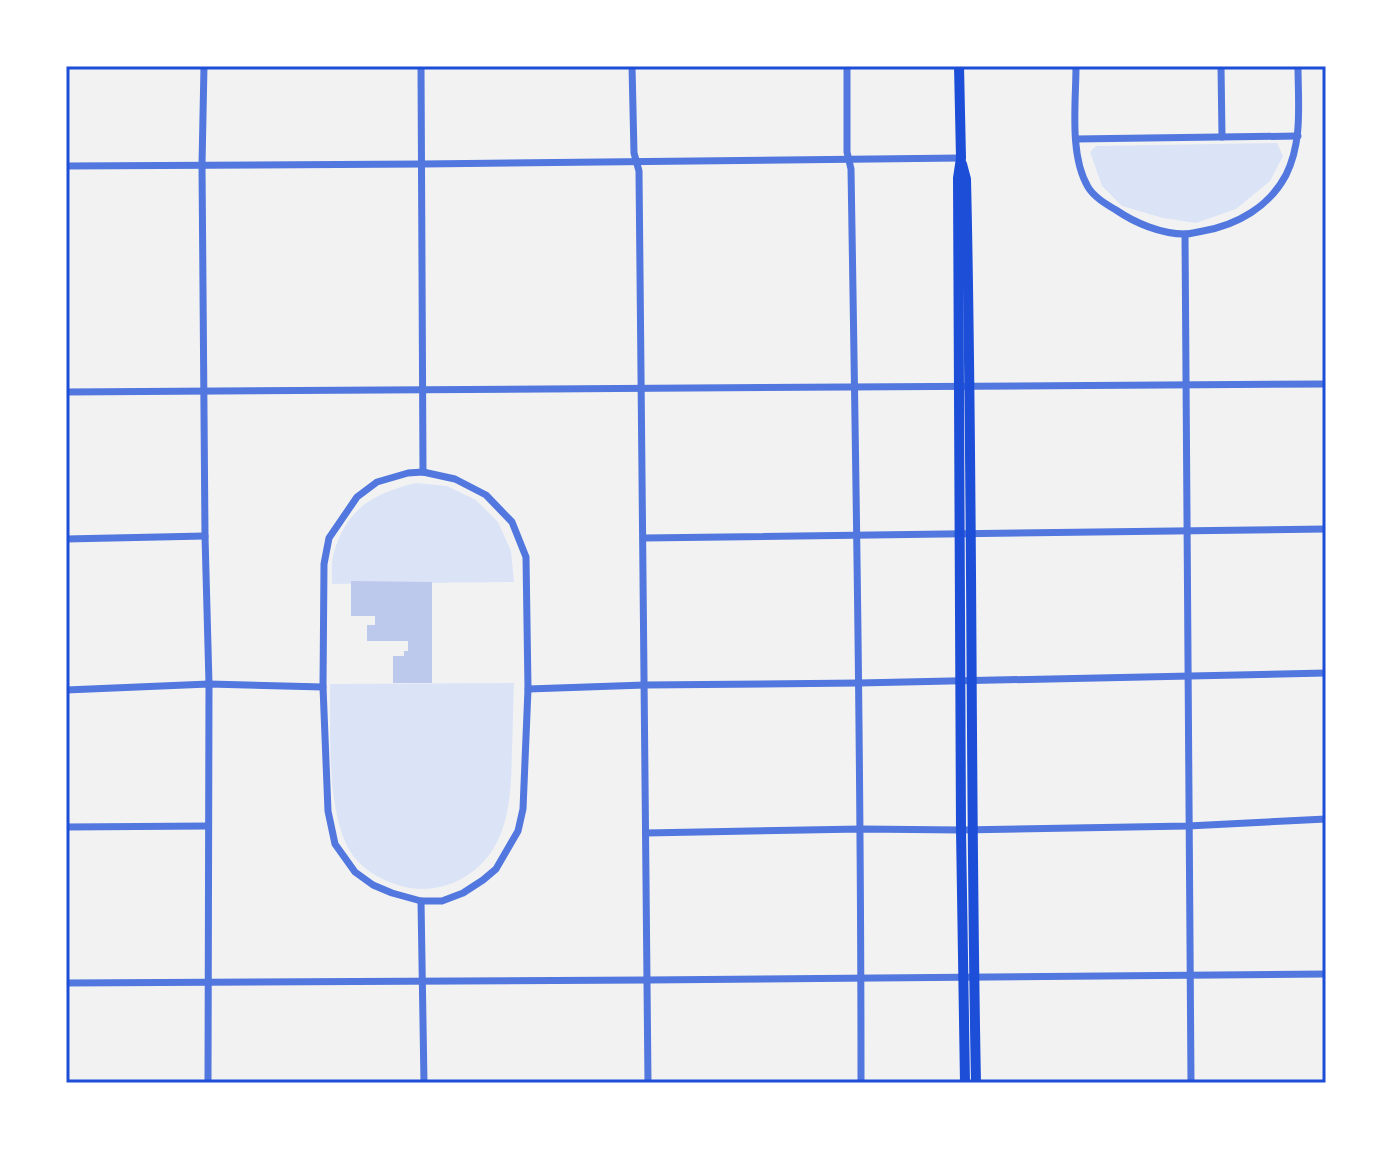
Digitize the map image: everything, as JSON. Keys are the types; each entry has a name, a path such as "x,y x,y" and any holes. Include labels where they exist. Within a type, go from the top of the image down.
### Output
{"main road":[{"path":"959,66 961,158 958,178 966,534 968,978 965,1083"},
{"path":"968,978 976,1083"}],"street":[{"path":"204,66 205,536 209,684 208,1083"},
{"path":"421,66 423,472"},
{"path":"632,66 634,153 639,171 648,1083"},
{"path":"847,66 859,683 861,1083"},
{"path":"1076,66 1076,139 1080,168 1089,189 1104,203 1130,219 1157,229 1185,234 1234,223 1272,195 1287,173 1298,136 1298,66"},
{"path":"1221,66 1222,137"},
{"path":"1076,139 1298,136"},
{"path":"66,166 961,158"},
{"path":"1185,234 1191,1083"},
{"path":"66,392 1326,384"},
{"path":"423,472 455,479 486,495 512,522 526,557 528,689 523,809 518,831 496,869 463,893 442,901 421,901 392,893 373,885 355,872 335,844 328,811 323,687 324,564 329,538 357,497 377,482 423,472"},
{"path":"644,538 1326,529"},
{"path":"66,539 205,536"},
{"path":"528,689 1326,673"},
{"path":"66,690 209,684 323,687"},
{"path":"646,833 1188,826 1326,819"},
{"path":"66,827 208,826"},
{"path":"421,901 424,1083"},
{"path":"66,983 1326,974"}],"shaded area":[{"path":"1277,143 1283,156 1270,181 1236,209 1196,223 1163,218 1122,206 1102,186 1090,152 1096,146"},
{"path":"416,483 447,486 476,500 498,522 511,551 514,582 332,584 334,552 346,524 355,513 387,492"},
{"path":"514,683 512,768 505,822 499,838 479,867 463,878 431,889 401,886 366,869 347,846 336,809 331,766 330,684"}],"building":[{"path":"351,581 432,582 432,683 393,683 393,656 404,656 404,651 408,651 408,641 367,641 367,625 375,625 375,616 351,616"}]}
